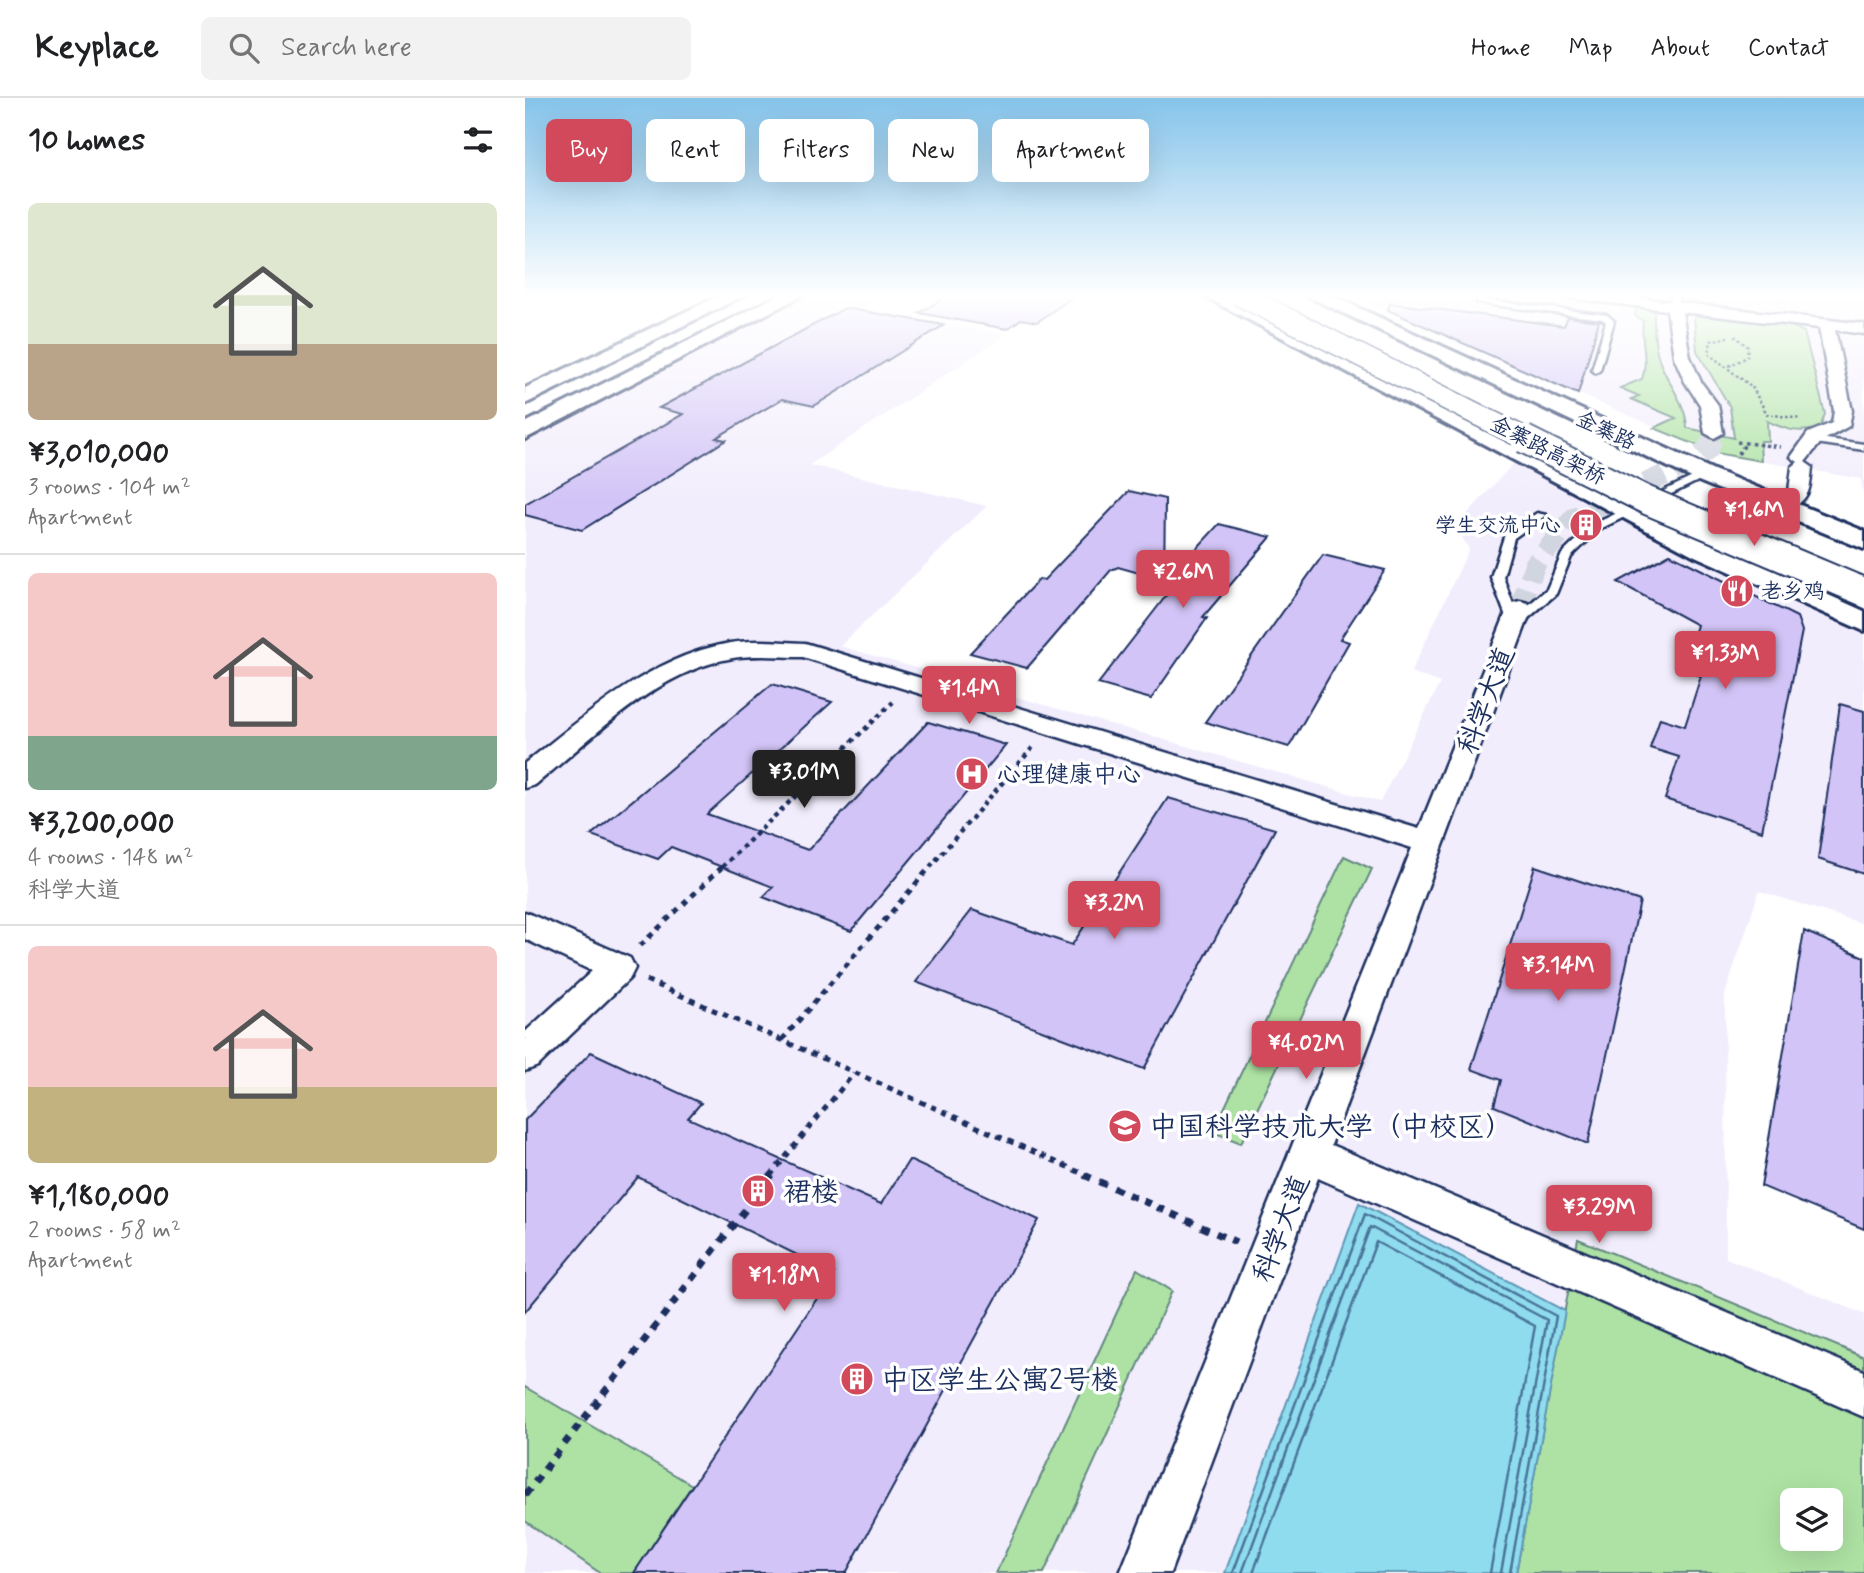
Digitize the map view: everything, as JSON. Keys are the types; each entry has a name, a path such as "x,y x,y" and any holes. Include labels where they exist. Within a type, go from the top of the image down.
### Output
{"main road":[{"path":"525,397 596,363"},
{"path":"525,432 661,363"},
{"path":"1342,363 1705,550 1864,622"},
{"name":"金寨路高架桥","path":"1374,363 1646,500 1864,592"},
{"name":"金寨路高架桥","path":"1416,363 1675,488 1864,566"},
{"name":"金寨路","path":"1461,363 1705,475 1864,541"}],"street":[{"path":"1685,363 1693,382 1709,405 1721,437"},
{"path":"1705,550 1784,509 1798,492 1805,453 1840,426 1843,411 1834,363"},
{"name":"科学大道","path":"1145,1573 1517,616"},
{"path":"525,778 644,688 675,668 731,651 805,650 1430,843"},
{"path":"525,925 618,968 525,1055"},
{"path":"1309,1154 1864,1394"}],"lane":[{"path":"1596,370 1598,363"},
{"path":"1805,453 1864,447"},
{"path":"1541,515 1509,536 1497,577 1517,616 1552,591 1566,556 1597,527 1627,510 1705,475"}],"path":[{"path":"1723,363 1750,385 1766,406 1767,414 1840,426"},
{"path":"1728,366 1735,363"},
{"path":"1721,437 1805,453"},
{"path":"1738,454 1747,442"},
{"path":"913,683 618,968 1269,1256"},
{"path":"782,1040 1051,726"},
{"path":"525,1495 719,1240 854,1073"}],"shaded area":[{"name":"中国科学技术大学（中校区）","path":"661,363 963,363 809,465 987,506 840,646 1380,802 1440,683 1411,672 1469,549 1456,526 1522,454 1864,622 1864,924 1759,891 1725,995 1726,1258 1864,1314 1864,1573 525,1573 525,432"},
{"path":"1507,363 1864,363 1864,499 1861,479 1716,453"}],"green space":[{"path":"1645,363 1660,363 1681,404 1687,428 1734,438 1730,407 1704,363 1812,363 1825,414 1820,428 1806,431 1780,427 1767,421 1768,441 1760,441 1761,461 1716,453 1654,428 1676,418 1631,399 1639,396 1620,388 1642,379"},
{"path":"1344,856 1372,869 1241,1143 1213,1132"},
{"path":"1578,1239 1864,1357 1864,1573 1516,1573"},
{"path":"1137,1269 1172,1291 1044,1573 996,1573"},
{"path":"525,1387 692,1485 634,1573 600,1573 525,1521"}],"water":[{"path":"1359,1203 1565,1311 1516,1573 1225,1573"}],"building":[{"path":"743,363 883,363 814,406 782,399 716,438 726,440 582,530 525,515 525,504 683,414 659,408"},
{"path":"1508,363 1587,363 1578,394"},
{"path":"1129,491 1165,499 1164,580 1118,567 1111,570 1027,668 970,653 1039,579 1044,580"},
{"path":"1219,524 1271,537 1203,617 1207,618 1151,699 1098,684 1176,583 1167,581"},
{"path":"1670,554 1797,617 1802,631 1762,831 1665,799 1679,757 1650,748 1660,718 1685,726 1701,676 1683,670 1697,625 1618,582"},
{"path":"1323,555 1385,570 1340,639 1349,642 1289,747 1205,722"},
{"path":"772,684 832,702 707,814 808,850 928,722 1006,745 851,931 763,897 773,887 671,847 658,859 591,835"},
{"path":"1840,704 1864,711 1864,874 1818,859"},
{"path":"1168,798 1275,829 1144,1069 916,982 972,910 1072,945"},
{"path":"1535,866 1640,901 1588,1144 1494,1106 1501,1080 1471,1069"},
{"path":"1804,931 1864,957 1864,1229 1761,1186"},
{"name":"中区学生公寓2号楼","path":"591,1052 701,1103 688,1118 881,1204 909,1160 1039,1220 846,1573 634,1573 834,1273 638,1177 525,1312 525,1120"}],"tunnel":[{"path":"1711,440 1714,433"},
{"path":"1520,608 1535,564 1574,518 1691,462 1708,450 1712,439"}],"place":[{"name":"学生交流中心","path":"1586,525"},
{"name":"老乡鸡","path":"1737,591"},
{"name":"心理健康中心","path":"972,774"},
{"name":"中国科学技术大学（中校区）","path":"1125,1126"},
{"name":"裙楼","path":"758,1191"},
{"name":"中区学生公寓2号楼","path":"857,1379"}]}
